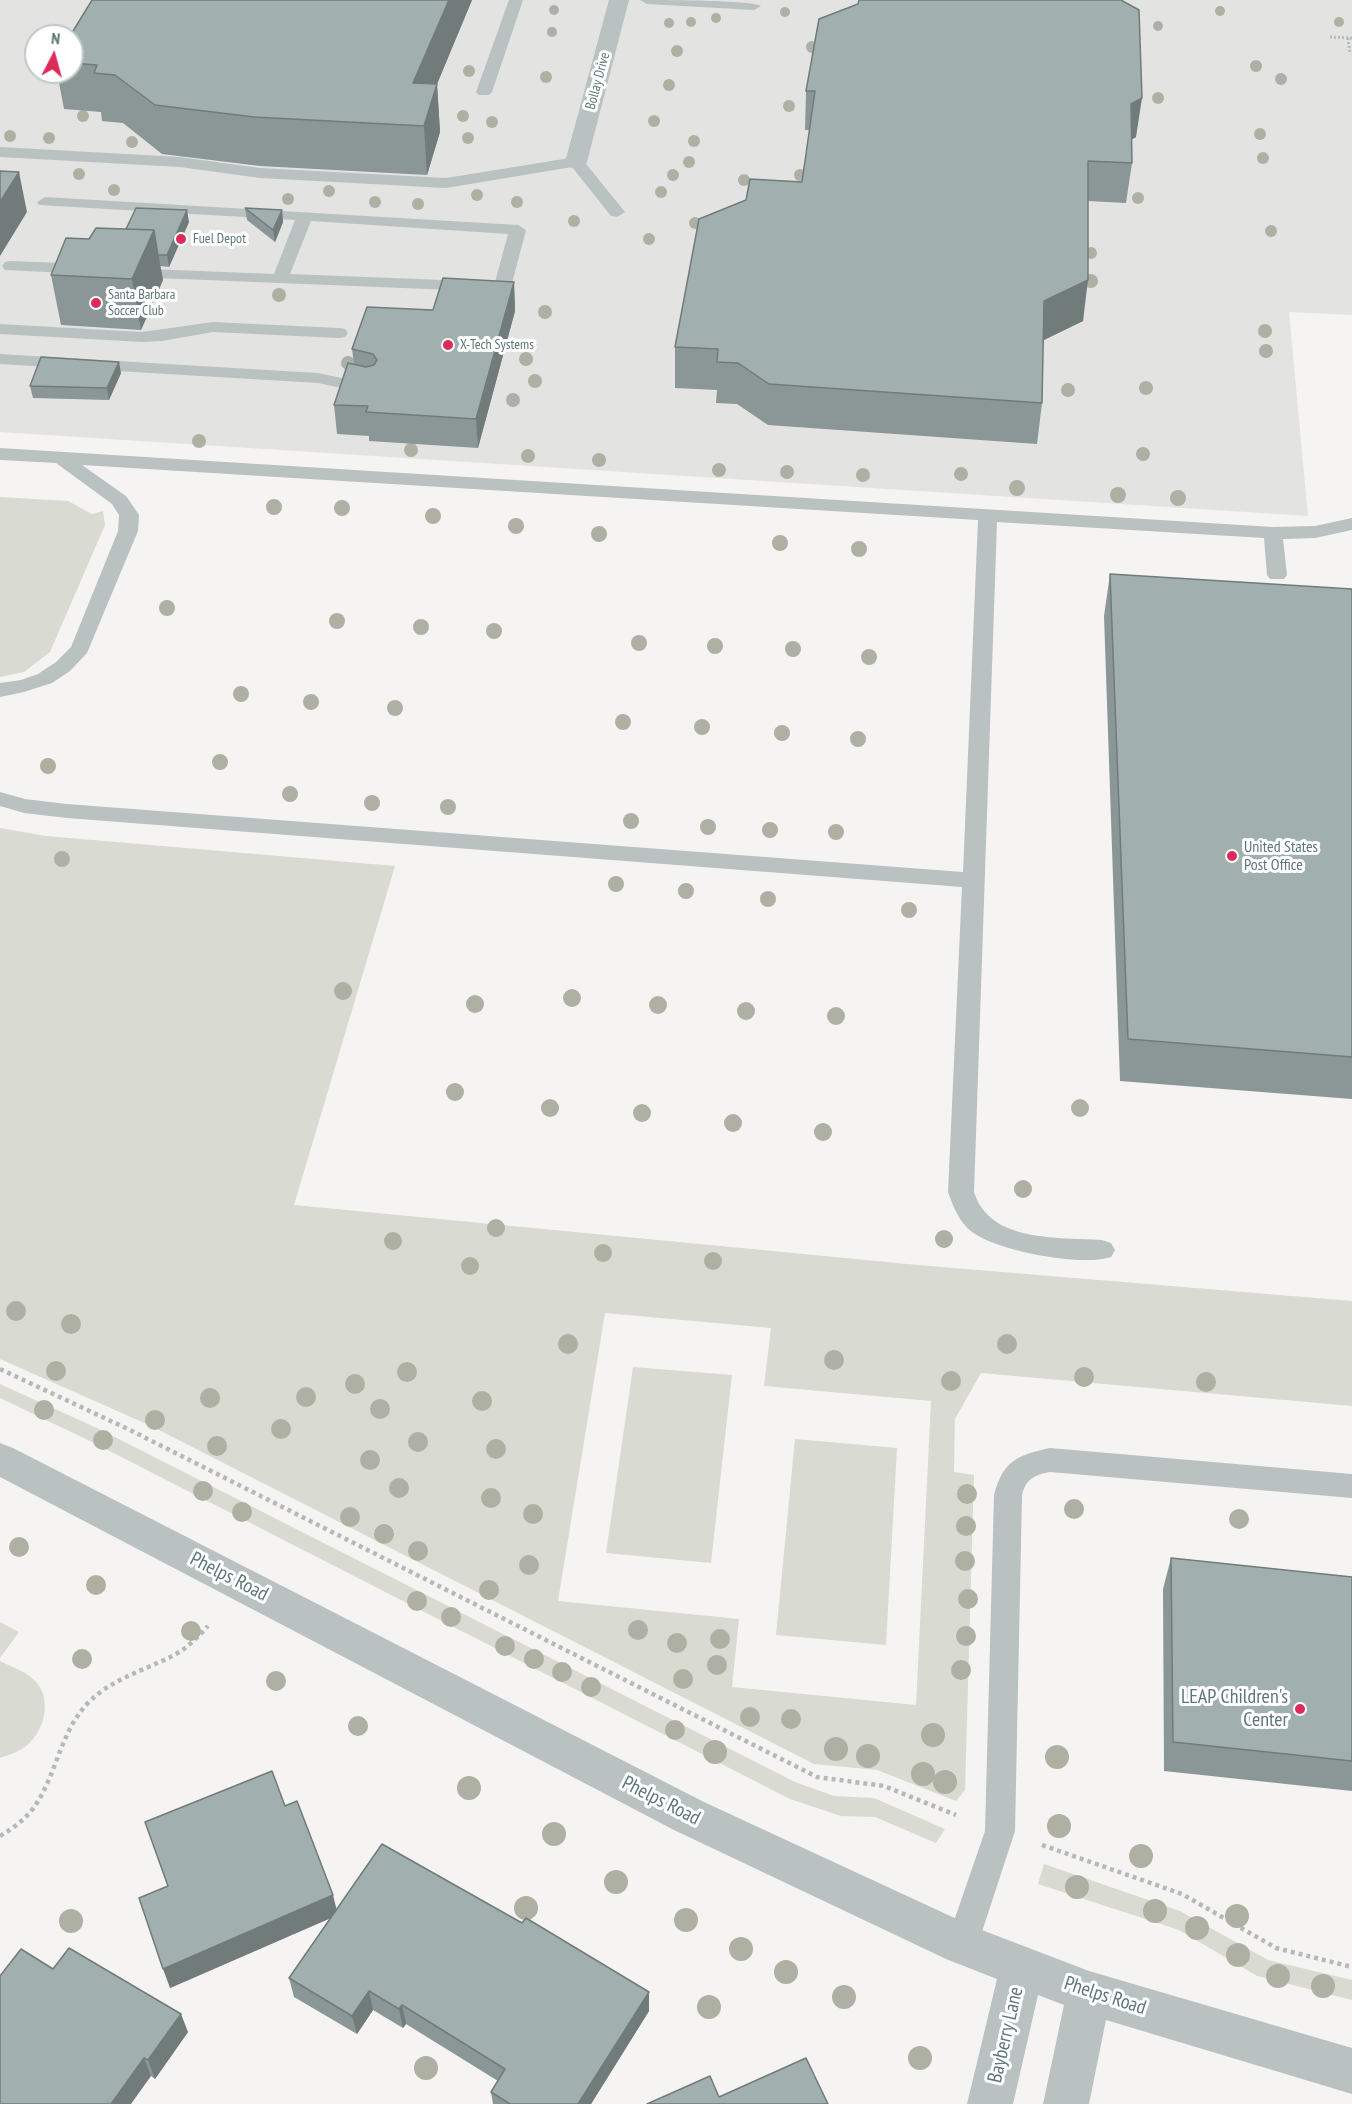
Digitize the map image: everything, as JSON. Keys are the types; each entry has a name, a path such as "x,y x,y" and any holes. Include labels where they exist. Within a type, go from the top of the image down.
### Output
{"street":[{"name":"Bollay Drive","path":"576,162 619,0"},
{"name":"Phelps Road","path":"0,1459 689,1816 962,1944 1089,1994 1352,2071"},
{"name":"Bayberry Lane","path":"990,2104 1022,1966"},
{"path":"1066,2104 1089,1994"}],"lane":[{"path":"484,92 516,0"},
{"path":"647,0 754,6"},
{"path":"0,152 180,162 260,173 446,183 576,162 617,213"},
{"path":"11,266 106,270 154,267 224,271 280,279 502,287 518,230 305,216 245,219 180,215 134,206 45,202"},
{"path":"123,227 134,206"},
{"path":"280,279 305,216"},
{"path":"0,329 141,337 162,336 213,327 339,333"},
{"path":"0,359 318,378 369,389"},
{"path":"0,454 1273,533 1315,532 1352,524"},
{"path":"0,690 17,688 47,679 67,666 80,650 128,531 129,515 119,500 61,458"},
{"path":"988,516 961,1192 969,1211 986,1229 1008,1240 1102,1250"},
{"path":"1273,533 1277,575"},
{"path":"0,799 24,806 67,811 973,880"},
{"path":"962,1944 1000,1831 1008,1495 1012,1478 1028,1464 1050,1460 1352,1485"}],"path":[{"path":"1330,37 1350,38 1350,54"},
{"path":"0,1369 130,1430 817,1777 884,1786 957,1815"},
{"path":"0,1836 18,1827 44,1793 67,1733 80,1712 102,1691 179,1652 208,1626"},
{"path":"1039,1844 1182,1894 1276,1948 1352,1967"}],"shaded area":[{"path":"0,0 1352,0 1352,315 1289,312 1308,516 0,432"},
{"path":"0,497 68,501 92,514 103,511 105,525 50,652 24,672 0,677"},
{"path":"0,828 46,836 395,866 294,1205 918,1265 1352,1301 1352,1406 981,1373 955,1419 954,1472 974,1475 965,1790 956,1801 877,1770 814,1764 151,1426 0,1359","holes":["605,1313 771,1328 764,1386 931,1401 916,1705 732,1687 739,1619 558,1601"]},
{"path":"633,1367 732,1375 711,1563 606,1553"},
{"path":"0,1384 99,1429 795,1782 834,1796 874,1798 945,1829 936,1843 875,1817 841,1816 790,1799 90,1441 0,1398"},
{"path":"795,1439 897,1448 886,1645 776,1635"},
{"path":"0,1622 19,1632 0,1658"},
{"path":"0,1661 20,1670 37,1683 42,1690 45,1707 41,1725 32,1740 20,1750 0,1758"},
{"path":"1044,1864 1180,1911 1268,1960 1352,1980 1352,2000 1257,1976 1179,1930 1038,1884"}],"building":[{"path":"92,0 449,0 413,83 437,84 424,126 254,117 155,105 115,75 94,73 97,65 84,64 84,24 77,24"},
{"path":"859,0 1121,0 1139,10 1142,98 1131,104 1132,163 1088,161 1088,280 1044,301 1042,403 769,384 738,363 717,362 718,349 675,347 699,219 746,200 750,179 802,182 815,91 806,91 819,19 858,4"},
{"path":"0,171 19,172 0,202"},
{"path":"136,208 187,210 167,255 158,255 154,230 126,229"},
{"path":"245,208 282,210 273,230"},
{"path":"96,228 154,230 132,279 51,275 66,238 89,239"},
{"path":"443,278 514,282 476,419 366,412 368,406 334,405 348,363 366,367 374,365 377,360 373,354 352,349 367,307 433,310"},
{"path":"41,357 119,362 107,388 30,386"},
{"name":"United States Post Office","path":"1110,574 1352,589 1352,1057 1128,1039"},
{"path":"1171,1558 1352,1577 1352,1761 1173,1742"},
{"path":"272,1771 285,1806 297,1801 333,1895 163,1969 139,1898 168,1886 145,1822"},
{"path":"382,1844 522,1923 526,1918 649,1992 578,2104 510,2104 491,2092 505,2069 402,2005 399,2009 369,1991 352,2016 289,1978"},
{"path":"69,1948 181,2014 148,2060 144,2058 111,2104 0,2104 0,1976 21,1949 53,1969"},
{"path":"806,2058 828,2104 647,2104 710,2076 719,2097"}],"place":[{"name":"Fuel Depot","path":"181,239"},
{"name":"Santa Barbara Soccer Club","path":"96,303"},
{"name":"X-Tech Systems","path":"448,345"},
{"name":"United States Post Office","path":"1232,856"},
{"name":"LEAP Children's Center","path":"1300,1709"}]}
